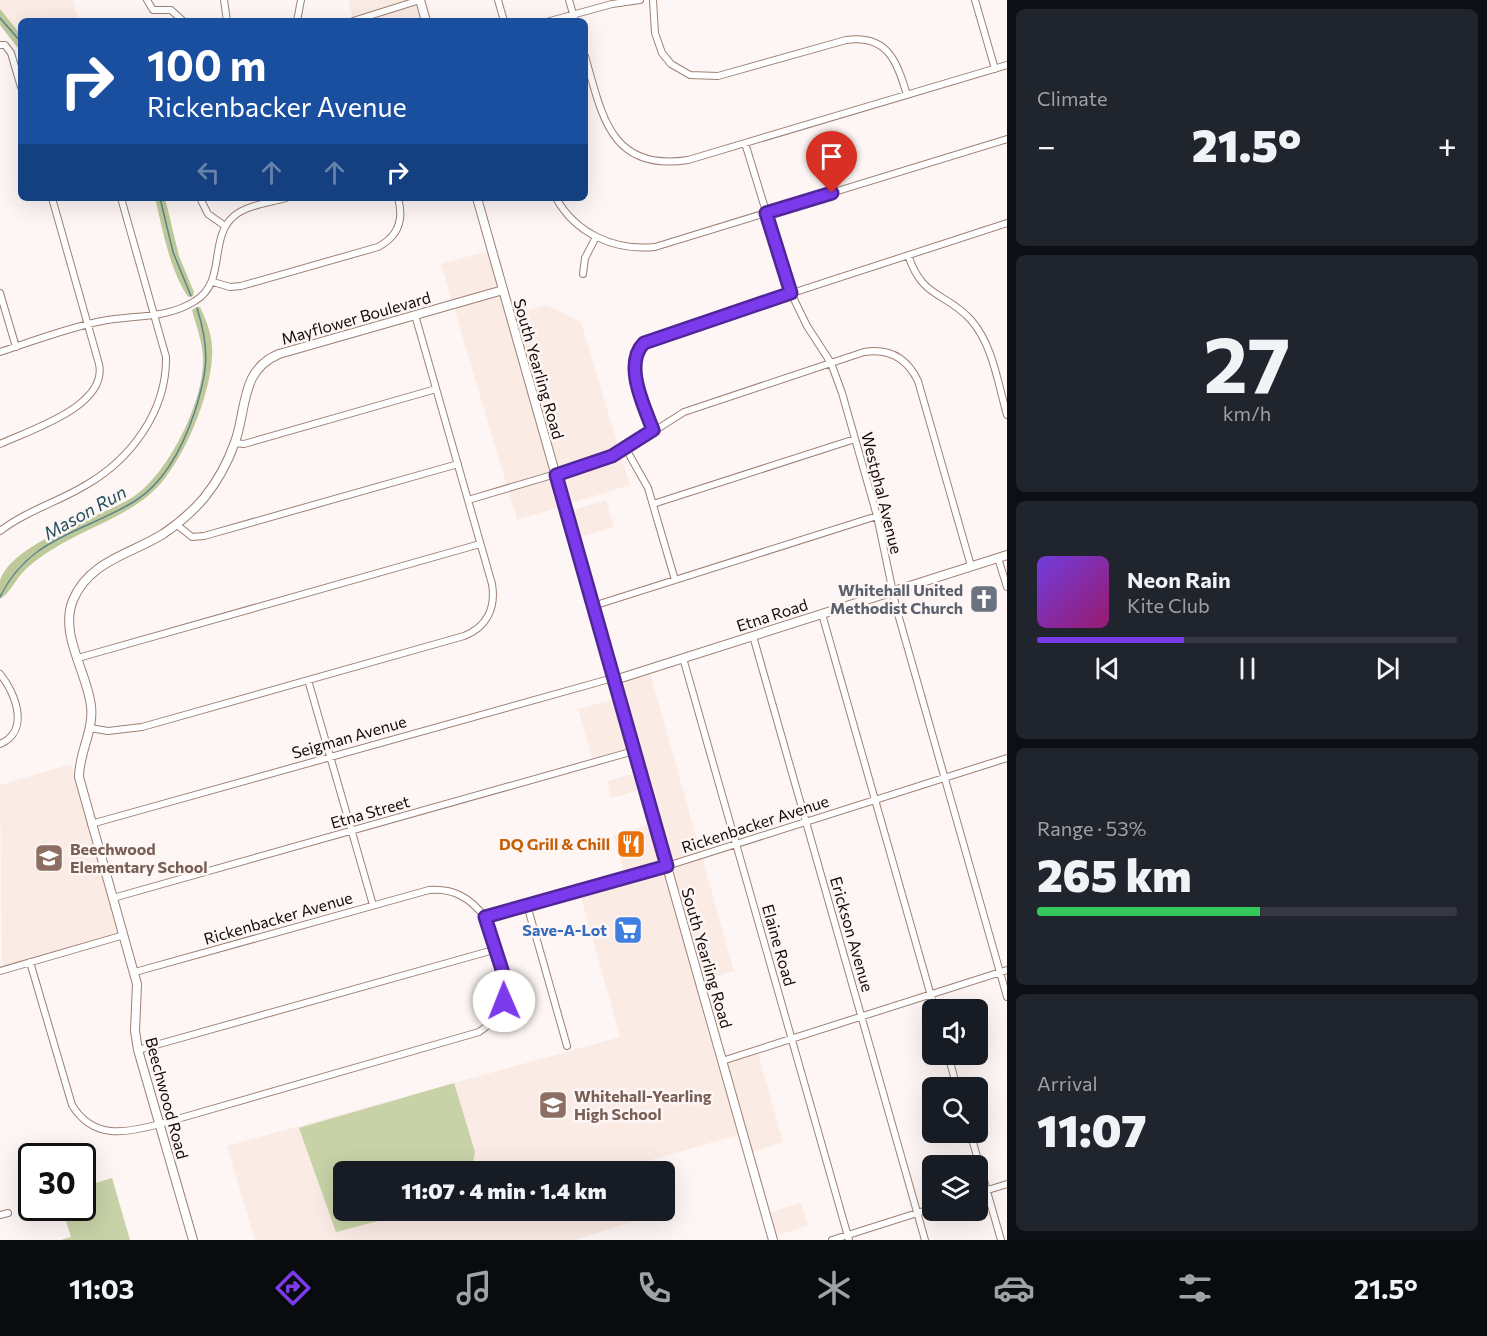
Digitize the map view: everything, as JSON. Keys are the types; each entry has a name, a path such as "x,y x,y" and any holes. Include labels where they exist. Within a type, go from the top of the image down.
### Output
{"street":[{"path":"147,0 153,10 171,10 180,18"},
{"path":"224,0 227,18"},
{"path":"298,18 301,0"},
{"path":"363,18 420,0 425,18"},
{"path":"498,0 503,18"},
{"path":"569,0 574,18 640,0"},
{"path":"652,0 655,33 662,53 671,64 690,75 718,76 846,40 861,39 883,47 894,58 907,95"},
{"path":"975,0 995,69"},
{"path":"2,45 11,53 18,77"},
{"path":"588,66 606,125 620,145 630,152 658,162 672,163 1007,65"},
{"path":"558,201 573,220 596,237 623,246 655,247 1007,139"},
{"name":"Westphal Avenue","path":"745,143 791,293 807,326 831,363 855,439 877,516 892,592 944,777 1003,971 1007,998"},
{"path":"0,444 77,407 97,388 101,370 53,201"},
{"path":"0,531 12,521 86,485 109,470 134,445 153,414 165,379 166,357 122,201"},
{"path":"202,201 208,214 225,226"},
{"path":"0,351 88,325 154,315 197,301 213,282 225,226 234,216 246,209 275,201"},
{"path":"213,282 231,287 241,286 378,247 392,238 400,224 398,201"},
{"name":"South Yearling Road","path":"478,201 773,1240"},
{"path":"653,430 634,363 637,350 644,343 1007,223"},
{"path":"583,274 585,258 596,237"},
{"path":"908,255 921,283 937,297 964,314 981,335 989,352 1007,415"},
{"name":"Mayflower Boulevard","path":"91,824 79,777 81,759 90,728 91,704 70,616 73,601 85,579 99,567 146,544 177,525 215,482 235,443 248,383 264,362 279,354 502,290"},
{"path":"0,293 15,347"},
{"path":"90,728 108,731 142,727 465,636 477,629 487,618 494,593 415,315"},
{"path":"468,500 556,475 627,449 653,430 699,406 872,351 895,355 909,366 918,381 971,566"},
{"path":"235,443 244,444 436,389"},
{"path":"653,504 855,439"},
{"path":"627,449 645,482 675,580"},
{"path":"177,525 192,537 204,536 458,464"},
{"path":"593,606 877,516"},
{"path":"78,657 480,544"},
{"name":"Etna Road","path":"614,678 1007,555"},
{"path":"998,558 1007,587"},
{"path":"822,614 932,999"},
{"name":"Erickson Avenue","path":"753,636 925,1240"},
{"name":"Elaine Road","path":"683,658 848,1238"},
{"path":"0,674 14,696 18,715 12,734 0,744"},
{"name":"Seigman Avenue","path":"91,824 614,678"},
{"path":"308,680 372,905"},
{"name":"Etna Street","path":"113,898 634,751"},
{"name":"Rickenbacker Avenue","path":"135,972 422,892 446,890 468,899 485,917 667,866 1007,758"},
{"name":"Beechwood Road","path":"91,824 135,972 139,996 135,1031 138,1050 194,1240"},
{"path":"527,905 567,1046"},
{"path":"30,962 75,1110 88,1123 111,1133 128,1132 479,1032 491,1023 504,1001 506,984 485,917"},
{"path":"0,971 124,935"},
{"path":"138,1050 496,949"},
{"path":"723,1061 1003,971"},
{"path":"988,1191 1007,1184"},
{"path":"988,1195 1000,1240"},
{"path":"832,1240 848,1238 922,1211"},
{"path":"0,1215 8,1213"}],"shaded area":[{"path":"0,0 73,0 78,18 18,18 18,31 0,9"},
{"path":"348,0 420,0 425,18 377,18 376,13 353,18"},
{"path":"491,250 510,315 547,305 581,322 630,485 517,520 441,264"},
{"path":"606,500 614,527 574,539 566,512"},
{"name":"Whitehall-Yearling High School","path":"649,669 734,971 700,982 708,1012 703,1015 717,1063 757,1050 783,1142 744,1155 738,1135 647,1161 333,1161 333,1221 635,1221 574,1240 255,1240 227,1146 620,1037 579,890 625,877 613,835 651,824 641,790 611,798 607,781 640,772 634,750 593,761 578,709 619,698 615,680"},
{"name":"Beechwood Elementary School","path":"71,764 120,932 2,966 0,785"},
{"path":"801,1203 808,1226 769,1238 762,1215"}],"green space":[{"path":"0,9 18,31 18,48 0,25"},
{"path":"156,201 166,201 179,256 194,292 193,296 188,297 181,286 167,249"},
{"path":"200,307 209,331 212,363 202,405 184,448 173,467 161,483 139,503 64,542 38,559 24,571 0,599 0,581 8,567 21,554 59,532 133,497 159,472 171,455 191,415 202,376 202,347 192,310"},
{"path":"454,1083 475,1152 473,1161 333,1161 333,1221 378,1221 336,1232 299,1128"},
{"path":"112,1178 130,1240 61,1240 71,1237 66,1221 96,1221 96,1183"}],"waterway":[{"name":"Mason Run","path":"0,18 18,39"},
{"name":"Mason Run","path":"161,201 173,252 191,296"},
{"name":"Mason Run","path":"0,597 12,577 26,561 59,538 135,501 146,493 164,473 185,436 203,384 206,348 197,308"}],"place":[{"name":"Whitehall United Methodist Church","path":"984,599"},
{"name":"DQ Grill & Chill","path":"631,844"},
{"name":"Beechwood Elementary School","path":"49,858"},
{"name":"Save-A-Lot","path":"628,930"},
{"name":"Whitehall-Yearling High School","path":"553,1105"}],"route":[{"path":"504,1001 506,984 485,917 667,866 556,475 612,456 627,449 653,430 634,368 637,350 644,343 655,337 791,293 766,213 832,193"}]}
